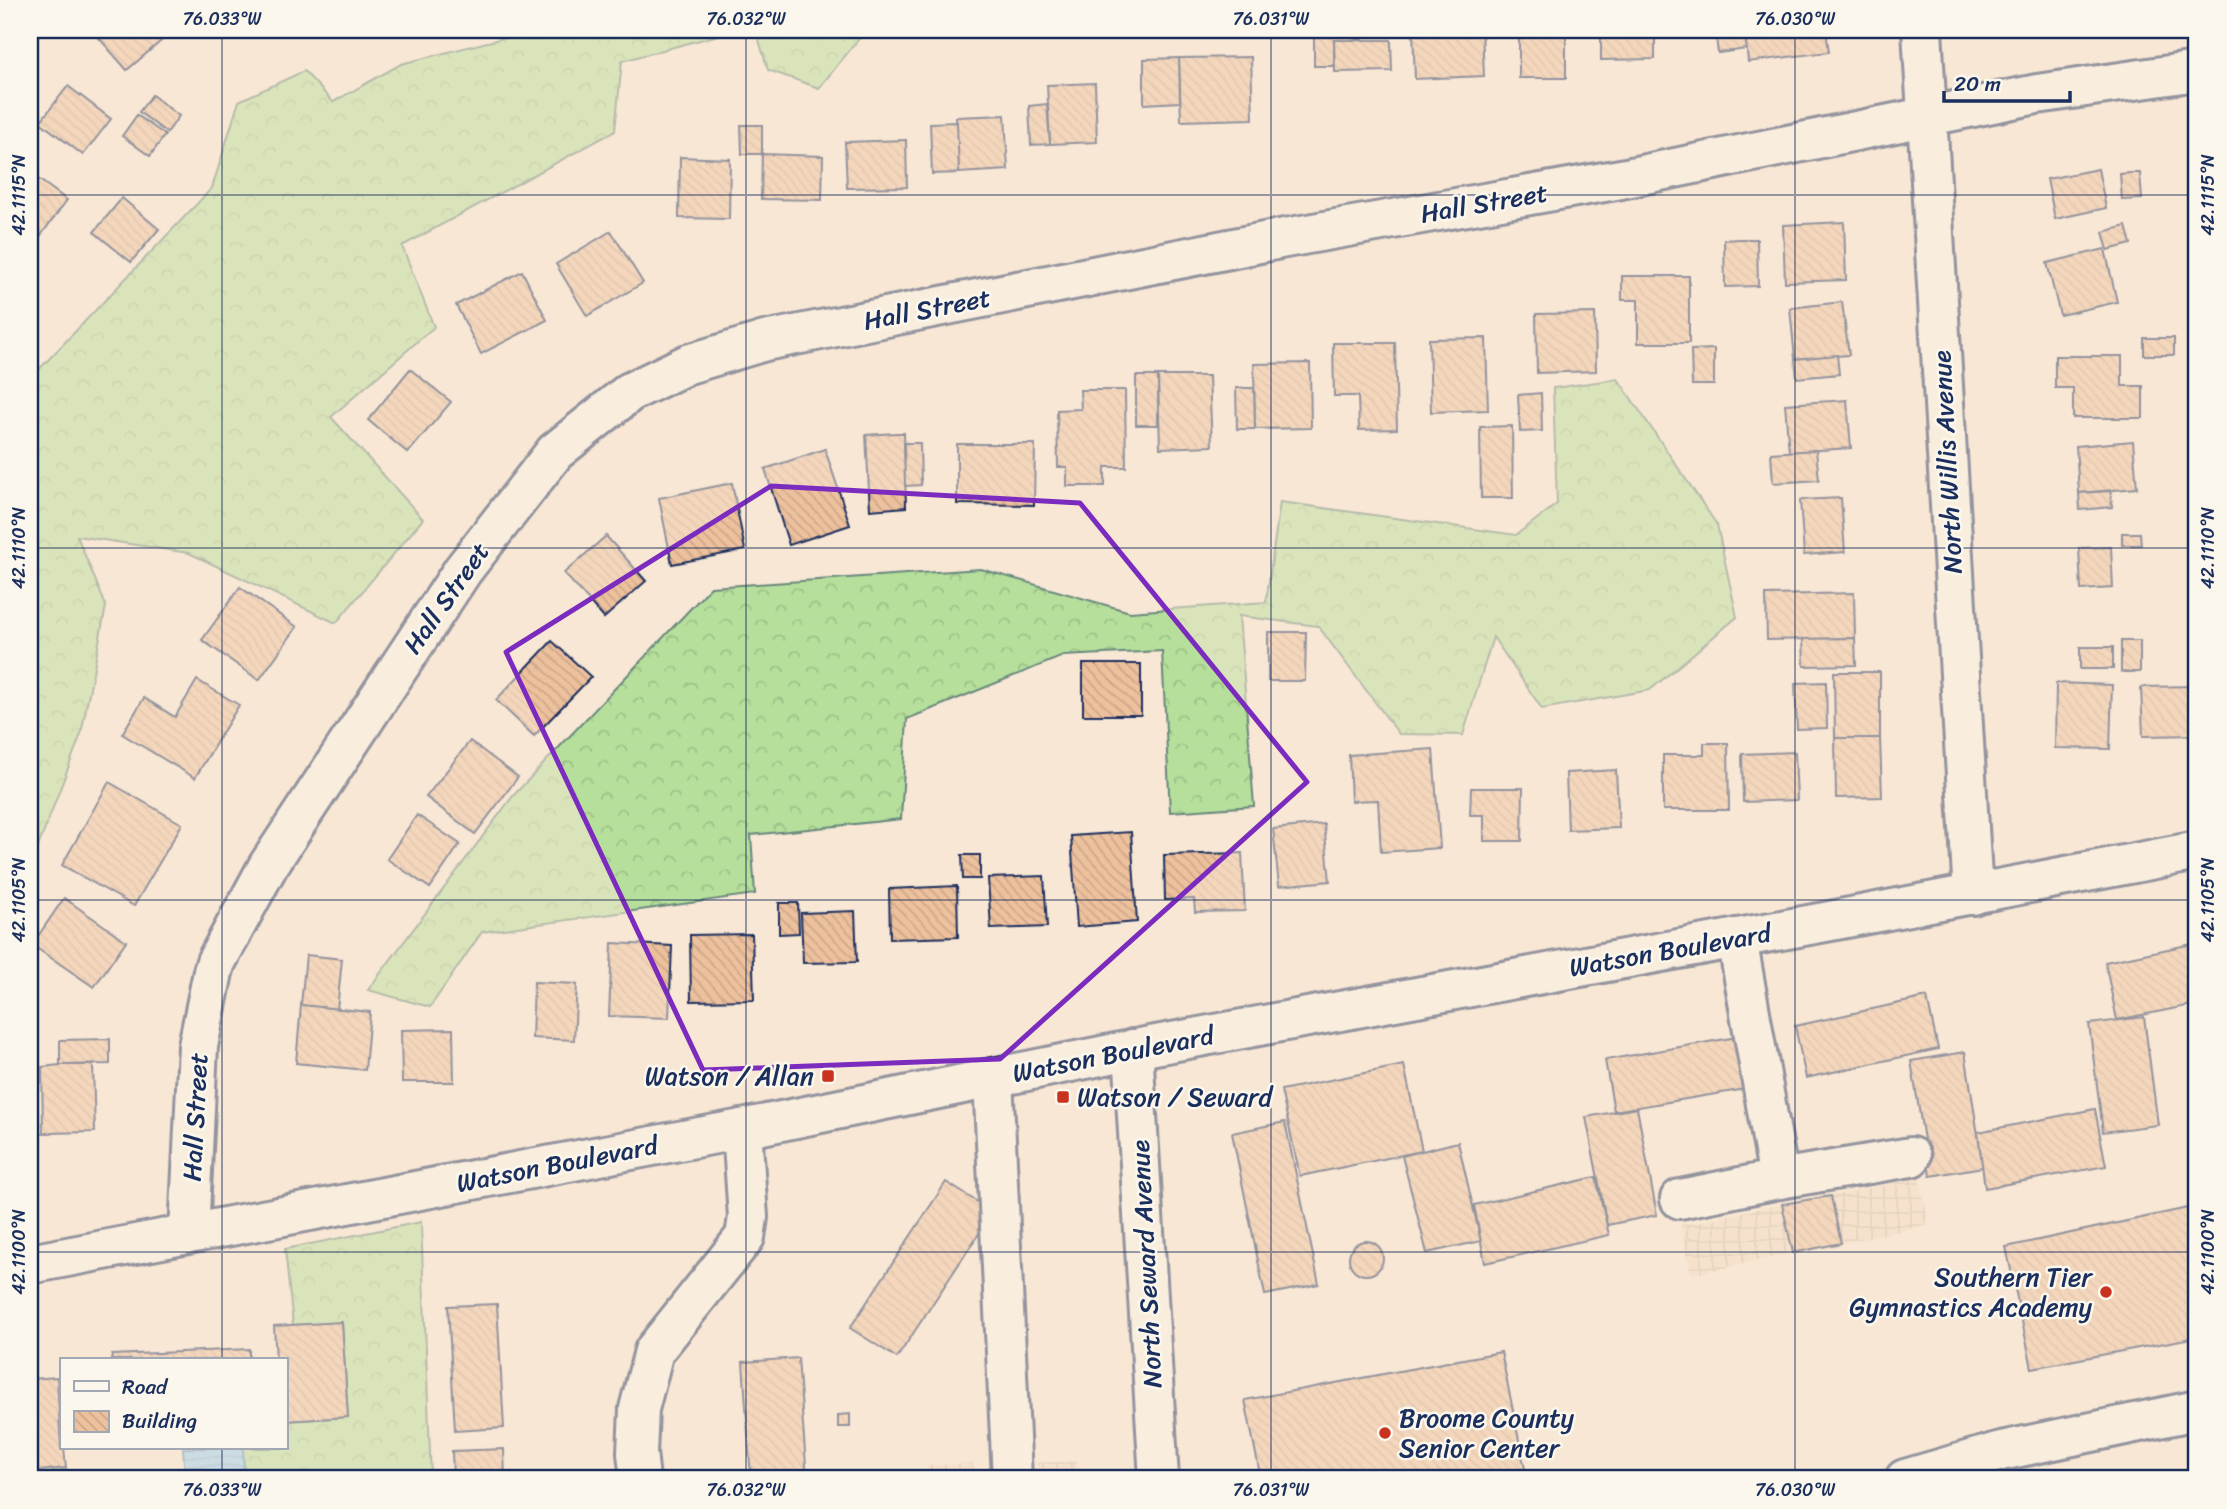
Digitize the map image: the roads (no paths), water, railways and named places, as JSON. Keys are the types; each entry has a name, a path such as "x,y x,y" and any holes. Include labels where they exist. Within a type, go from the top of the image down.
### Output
{"street":[{"name":"North Willis Avenue","path":"1922,30 1973,895"},
{"name":"Hall Street","path":"189,1233 198,1046 216,962 268,866 463,570 555,452 630,392 688,364 765,341 1258,243 1621,179 2037,94 2197,71"},
{"name":"Watson Boulevard","path":"30,1264 742,1129 1133,1049 1973,895 2197,851"},
{"path":"1737,938 1779,1179"},
{"name":"North Seward Avenue","path":"1133,1049 1159,1479"},
{"path":"993,1078 1012,1479"},
{"path":"640,1479 637,1454 639,1409 653,1351 745,1237 748,1217 742,1129"},
{"path":"1680,1199 1911,1157"},
{"path":"1905,1479 2004,1465 2197,1410"}],"water":[{"path":"183,1450 243,1450 244,1478 185,1479"}],"place":[{"name":"Watson / Allan","path":"828,1076"},
{"name":"Watson / Seward","path":"1063,1097"},
{"name":"Southern Tier Gymnastics Academy","path":"2106,1292"},
{"name":"Broome County Senior Center","path":"1385,1433"}]}
